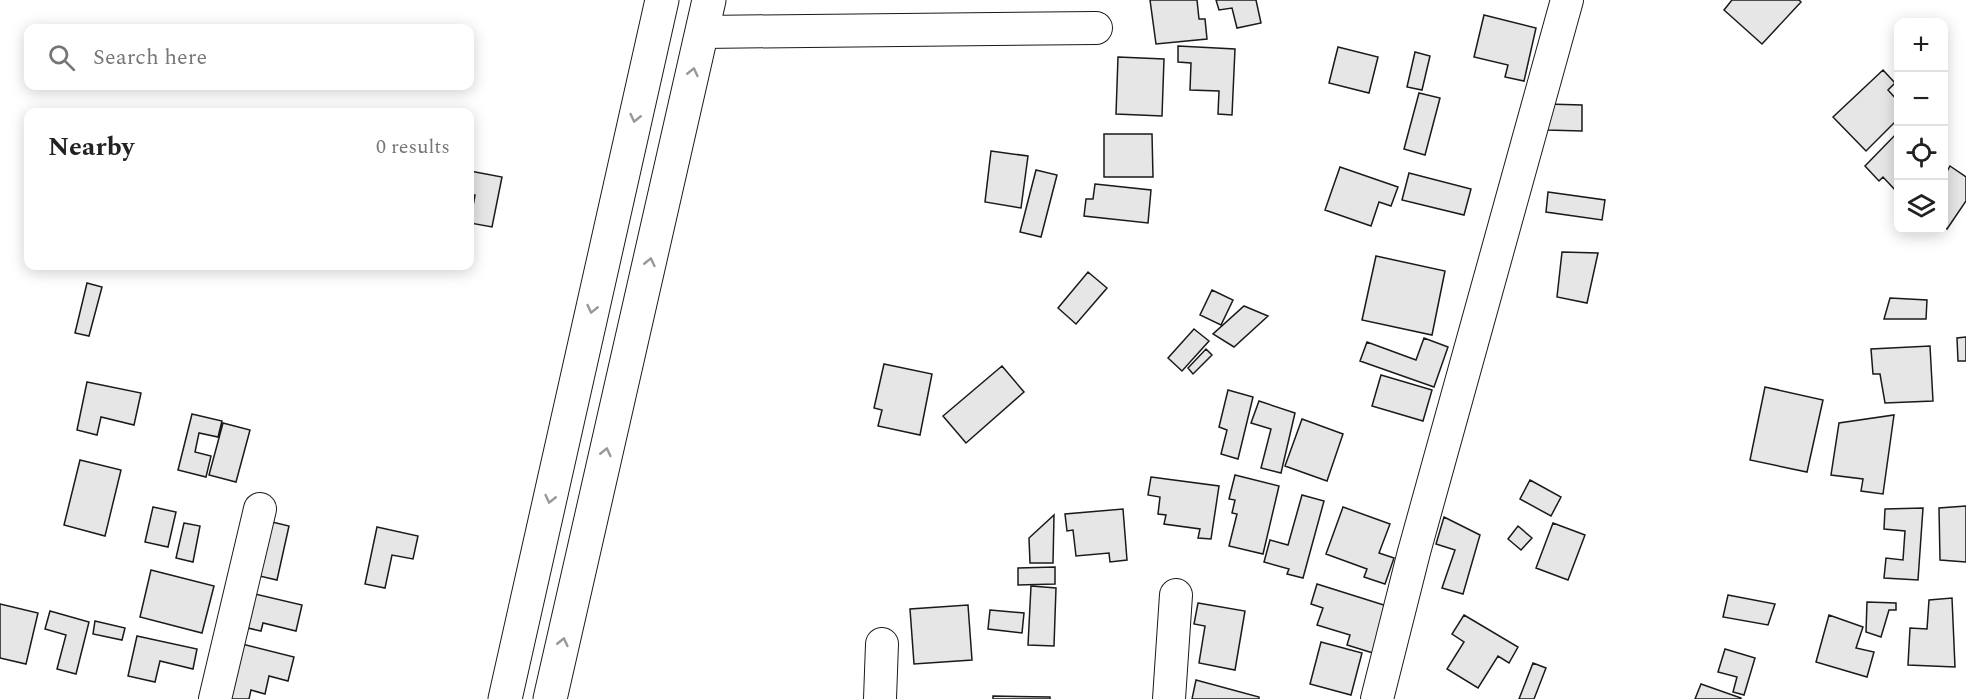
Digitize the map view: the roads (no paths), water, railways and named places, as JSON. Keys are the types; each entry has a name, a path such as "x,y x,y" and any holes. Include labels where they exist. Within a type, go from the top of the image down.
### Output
{"main road":[{"path":"505,699 662,0"},
{"path":"550,699 709,0"}],"street":[{"path":"1377,699 1414,552 1567,0"},
{"path":"702,32 1096,28"},
{"path":"215,699 260,509"},
{"path":"1168,699 1176,595"},
{"path":"880,699 882,644"}]}
